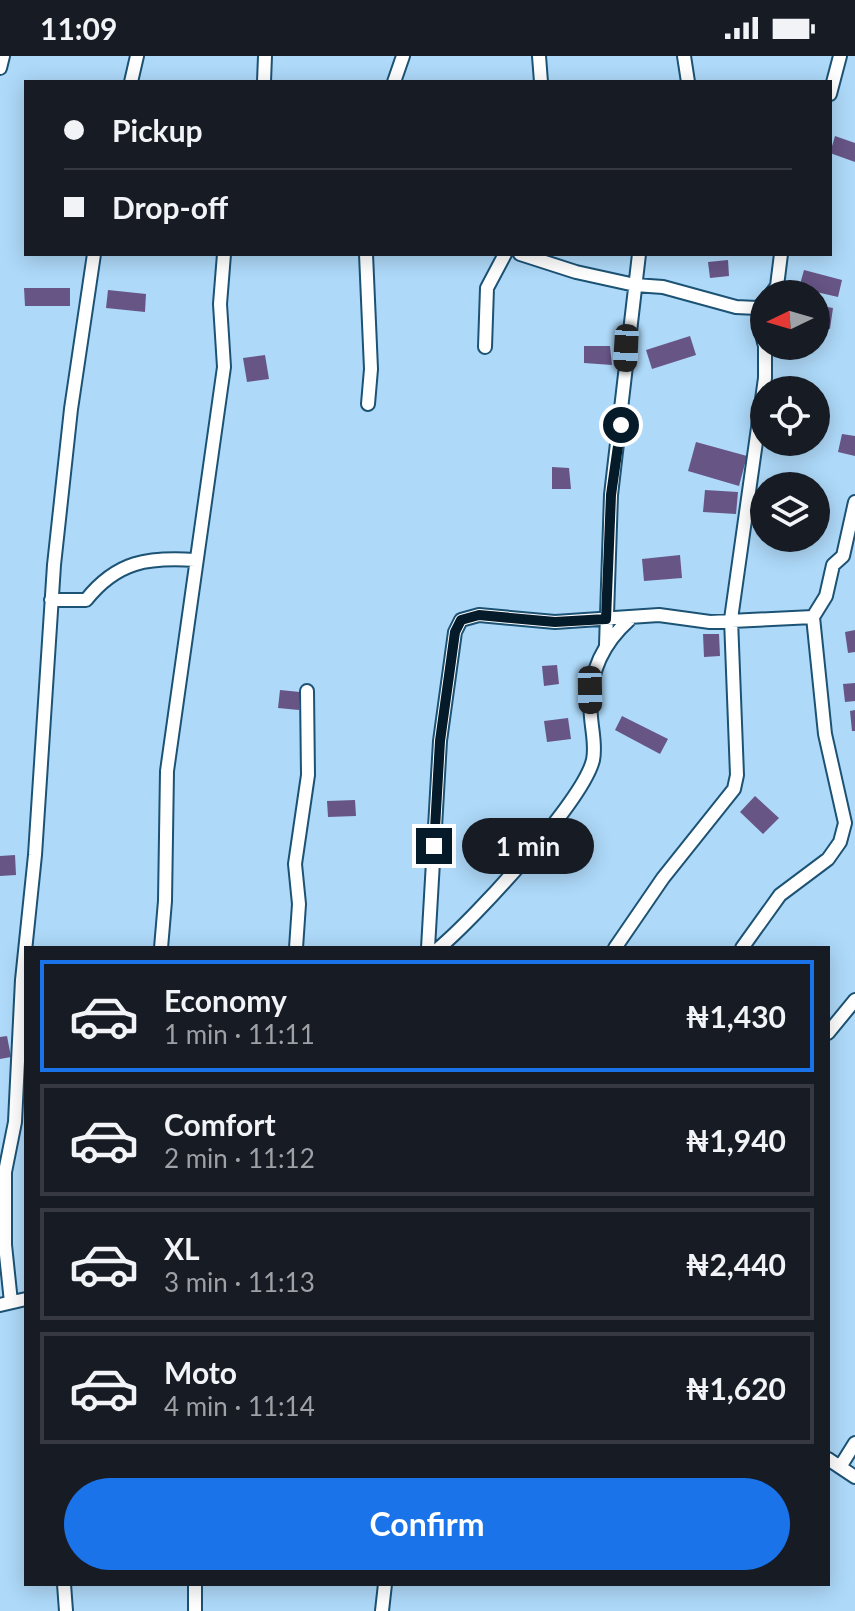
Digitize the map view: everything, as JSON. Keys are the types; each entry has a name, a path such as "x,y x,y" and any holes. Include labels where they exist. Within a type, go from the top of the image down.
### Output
{"street":[{"path":"0,68 3,56"},
{"path":"131,80 137,56"},
{"path":"264,80 265,56"},
{"path":"395,80 403,56"},
{"path":"539,56 541,80"},
{"path":"684,56 688,80"},
{"path":"832,87 841,58 855,60"},
{"path":"26,946 35,855 51,600 71,409 94,256"},
{"path":"161,946 167,771 224,367 220,304 224,256"},
{"path":"366,256 371,369 368,404"},
{"path":"485,347 487,288 504,256"},
{"path":"530,256 576,272 635,285 663,287 736,307 750,306"},
{"path":"606,645 611,495 639,256"},
{"path":"778,280 781,256"},
{"path":"616,946 663,878 734,789 737,775 731,619 765,378 764,360"},
{"path":"743,946 780,895 828,859 840,842 845,823 825,734 813,617 826,596 833,565 849,556 855,502"},
{"path":"51,600 86,600 104,581 148,559 195,560"},
{"path":"428,946 440,741 455,632 461,620 479,615 555,622 629,620 659,615 710,622 813,617"},
{"path":"441,946 496,892 586,777 594,748 590,690 595,665 606,645 629,620"},
{"path":"296,946 299,904 295,864 308,775 305,737 307,691"},
{"path":"6,1304 5,1172 15,1122 24,961"},
{"path":"830,1031 855,1000"},
{"path":"840,1467 855,1443"},
{"path":"830,1460 855,1477"},
{"path":"64,1586 66,1611"},
{"path":"195,1586 195,1611"},
{"path":"382,1611 385,1586"}],"building":[{"path":"835,136 855,143 855,162 832,154"},
{"path":"728,260 729,276 710,278 708,262"},
{"path":"804,270 842,280 838,297 830,295 830,280 801,280"},
{"path":"24,288 70,288 70,306 25,306"},
{"path":"108,290 146,294 145,312 106,308"},
{"path":"690,336 696,355 652,369 646,350"},
{"path":"584,346 610,346 612,365 584,363"},
{"path":"265,355 269,379 247,382 243,358"},
{"path":"842,434 855,436 855,456 838,452"},
{"path":"696,442 747,456 739,486 688,471"},
{"path":"552,467 569,468 571,489 552,489"},
{"path":"705,490 738,492 736,514 703,512"},
{"path":"680,555 682,578 644,581 642,559"},
{"path":"855,630 855,652 848,653 845,632"},
{"path":"703,634 719,634 720,656 704,657"},
{"path":"557,665 559,684 544,686 542,666"},
{"path":"855,683 855,701 845,702 843,684"},
{"path":"280,690 300,692 299,710 278,708"},
{"path":"855,710 855,731 852,731 850,711"},
{"path":"622,716 668,739 660,754 615,730"},
{"path":"568,718 571,739 547,742 544,721"},
{"path":"755,796 779,818 763,834 740,812"},
{"path":"355,800 356,816 328,817 327,801"},
{"path":"15,855 16,875 0,876 0,856"},
{"path":"7,1036 11,1057 0,1059 0,1037"}],"route":[{"path":"434,846 440,741 455,632 461,620 479,615 555,622 606,619 611,495 621,425"}]}
